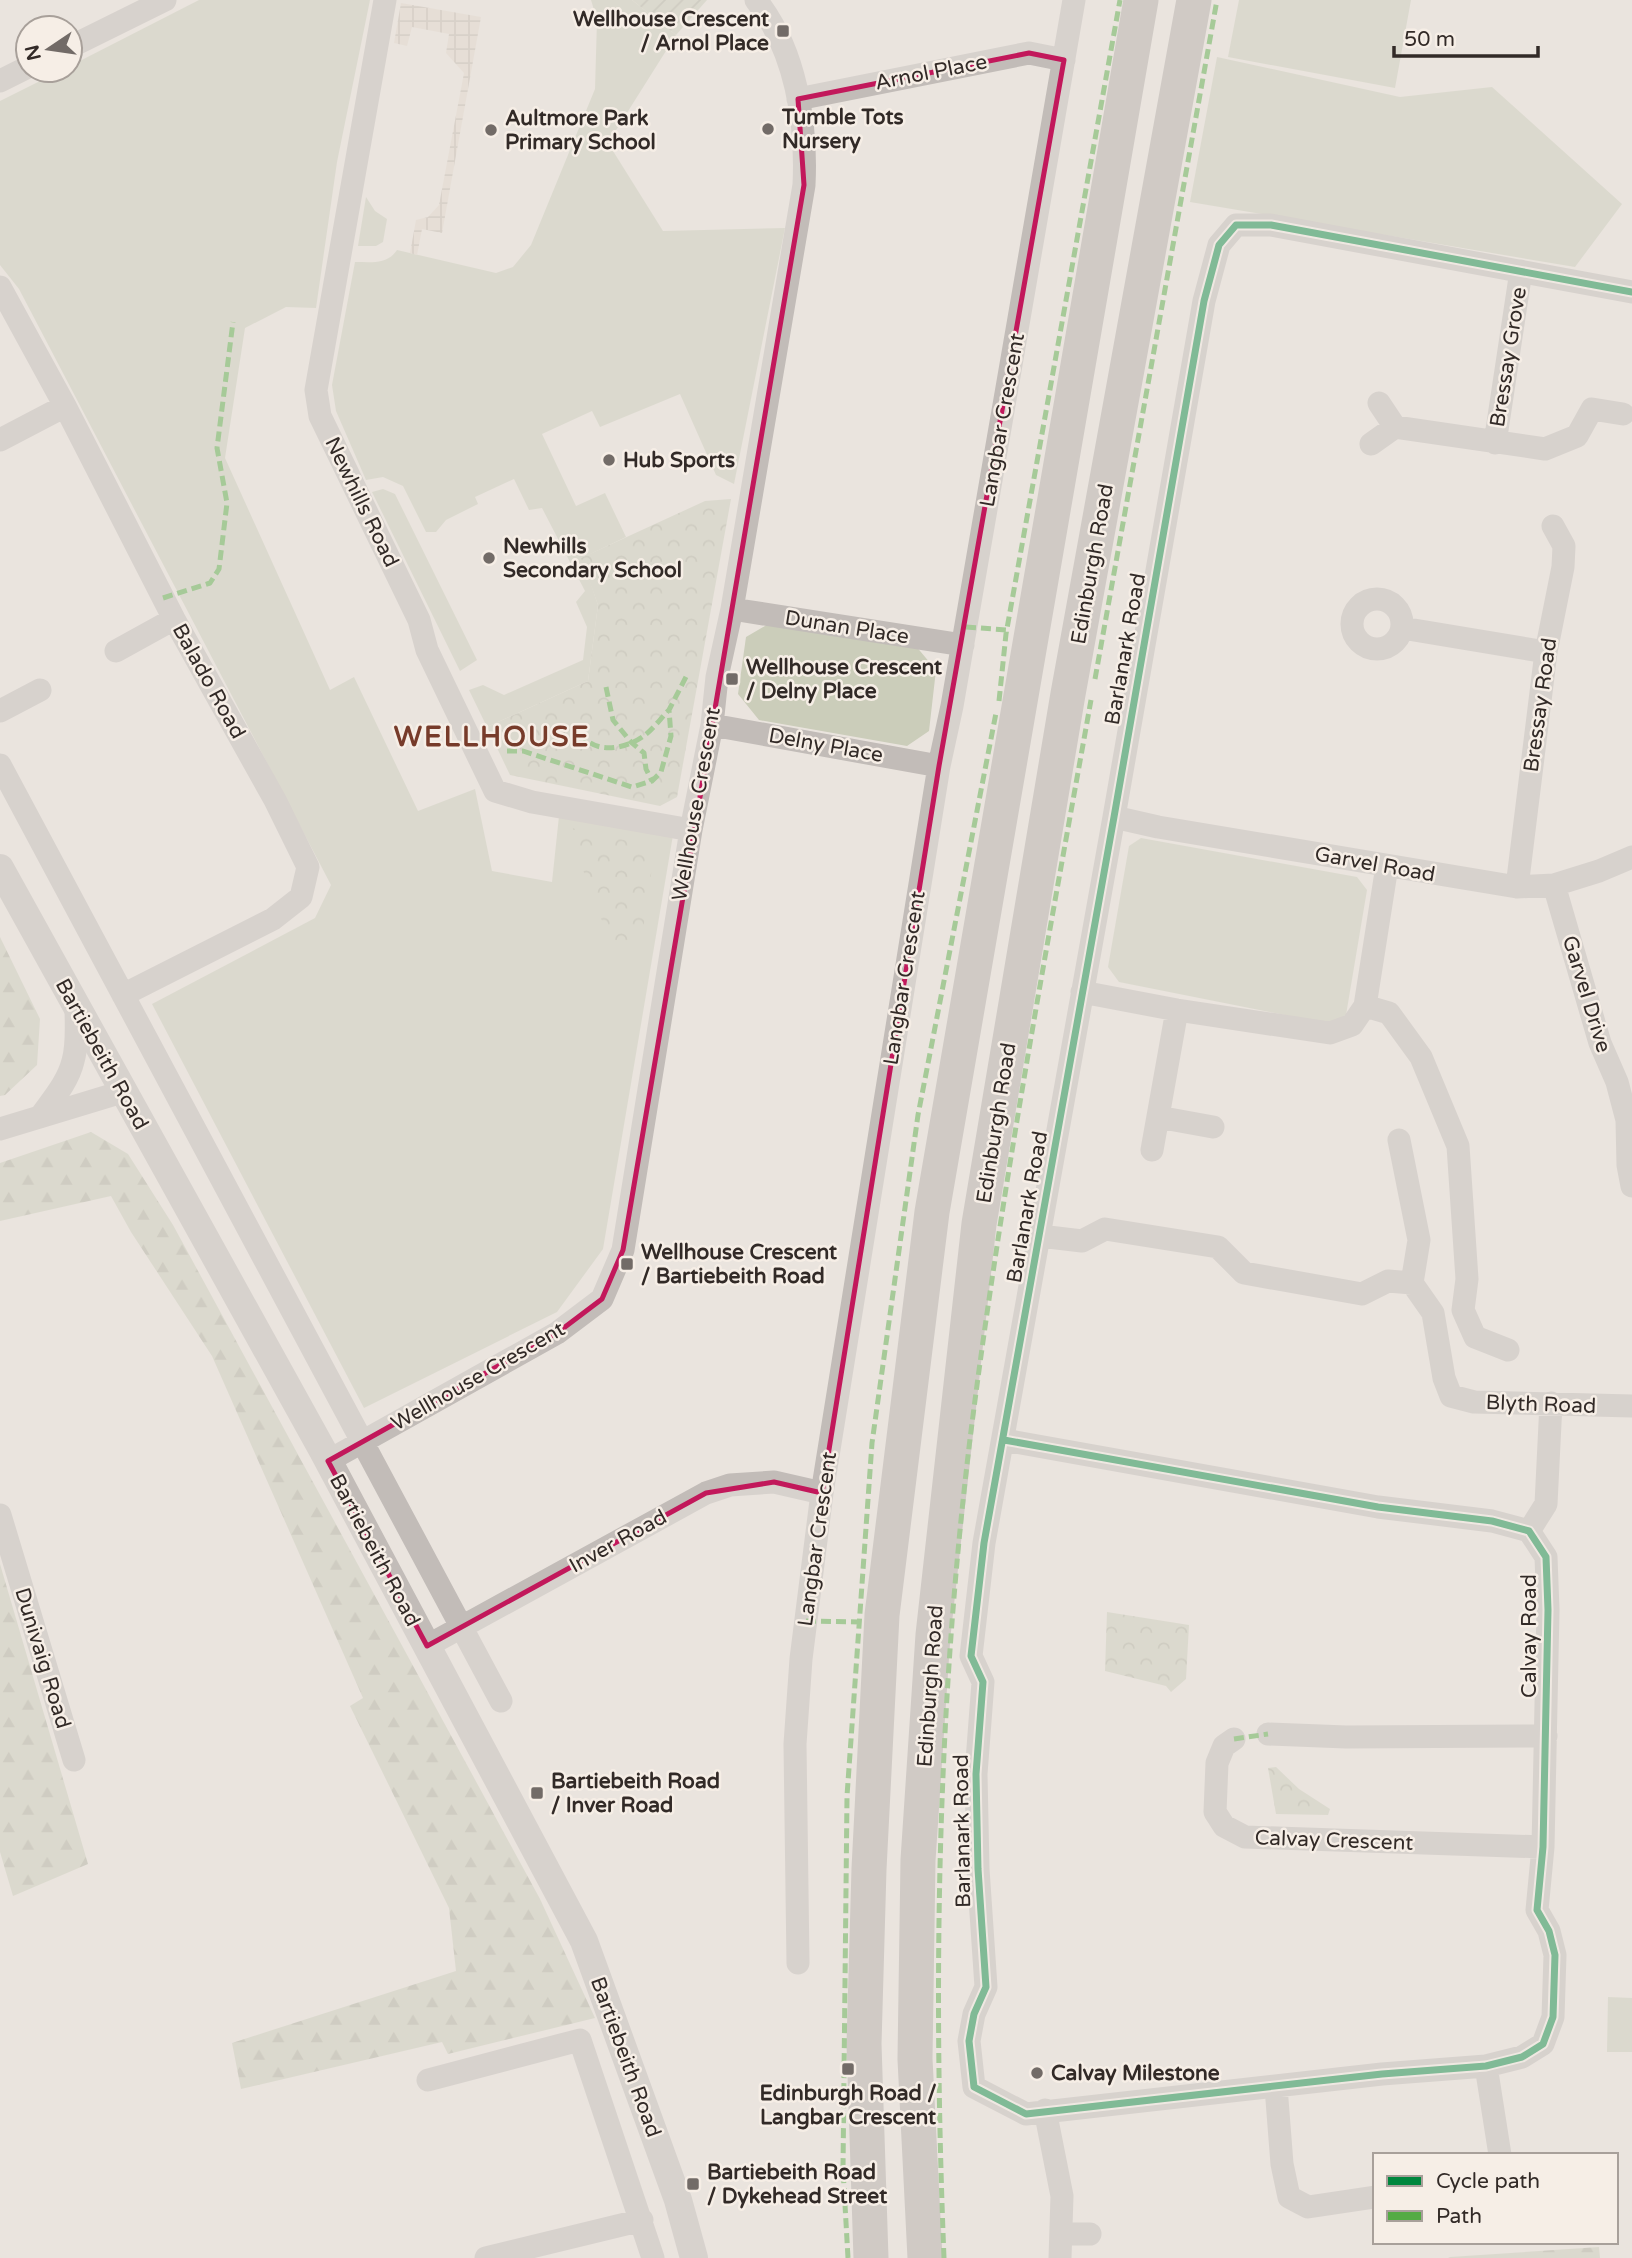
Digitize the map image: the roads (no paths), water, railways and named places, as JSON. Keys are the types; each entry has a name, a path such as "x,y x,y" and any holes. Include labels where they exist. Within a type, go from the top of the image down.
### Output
{"main road":[{"path":"871,2258 864,2044 869,1869 882,1615 932,1212 1141,0"},
{"name":"Edinburgh Road","path":"925,2258 915,2059 918,1860 933,1635 979,1224 1068,694 1194,0"}],"street":[{"path":"84,37 124,9 165,0"},
{"name":"Newhills Road","path":"386,0 316,390 320,416 419,620 427,650 495,791 532,802 691,830"},
{"name":"Wellhouse Crescent","path":"328,1461 557,1333 602,1299 623,1250 691,830 712,725 716,677 732,609 804,185 805,151 798,99 789,64 767,13 756,0"},
{"name":"Langbar Crescent","path":"798,1963 795,1744 801,1659 822,1493 939,766 963,645 1074,0"},
{"name":"Arnol Place","path":"798,99 1029,53 1063,60"},
{"name":"Barlanark Road","path":"1486,2066 1381,2074 1026,2114 974,2087 969,2042 974,2014 986,1987 978,1869 976,1774 983,1682 971,1656 984,1543 1204,302 1219,245 1236,225 1271,225 1632,292"},
{"name":"Bressay Grove","path":"1495,443 1521,271"},
{"name":"Balado Road","path":"0,287 65,406 174,619 275,800 308,867 301,897 273,919 123,995"},
{"path":"1371,444 1395,427 1379,403"},
{"path":"0,440 65,406"},
{"name":"Bressay Grove","path":"1395,427 1545,449 1577,436 1592,409 1623,414"},
{"name":"Bressay Road","path":"1517,887 1546,652 1563,567 1564,546 1553,526"},
{"name":"Dunan Place","path":"732,609 963,645"},
{"path":"116,651 174,619"},
{"path":"1402,628 1546,652"},
{"path":"0,711 40,690"},
{"name":"Delny Place","path":"712,725 939,766"},
{"name":"Bartiebeith Road","path":"0,765 501,1701"},
{"name":"Garvel Road","path":"1114,817 1158,827 1517,887 1554,885 1599,871 1632,856"},
{"path":"1083,992 1177,1010 1330,1033 1352,1026 1365,1006 1387,866"},
{"name":"Bartiebeith Road","path":"0,868 328,1461 584,1941 678,2200 694,2258"},
{"name":"Garvel Drive","path":"1554,885 1600,1043 1624,1110 1632,1186"},
{"path":"40,1117 61,1087 73,1062 76,1006"},
{"path":"1365,1006 1390,1013 1421,1057 1458,1146 1467,1279 1463,1310 1475,1337 1508,1350"},
{"path":"1152,1150 1177,1010"},
{"path":"0,1129 122,1092"},
{"path":"1158,1117 1213,1126"},
{"path":"1040,1236 1082,1241 1105,1229 1218,1247 1244,1273 1362,1294 1388,1281 1412,1283 1419,1240 1399,1140"},
{"name":"Blyth Road","path":"1412,1283 1433,1314 1444,1378 1451,1396 1474,1402 1632,1406"},
{"path":"1004,1440 1378,1507 1492,1521 1528,1531 1546,1504 1551,1403"},
{"name":"Inver Road","path":"427,1646 706,1493 730,1485 774,1482 822,1493"},
{"name":"Dunivaig Road","path":"0,1515 74,1760"},
{"name":"Calvay Road","path":"1486,2066 1522,2057 1543,2044 1553,2017 1555,1955 1549,1931 1537,1910 1543,1847 1546,1736 1546,1557 1528,1531"},
{"path":"1268,1734 1346,1737 1546,1736"},
{"name":"Calvay Crescent","path":"1234,1739 1224,1746 1217,1763 1215,1812 1224,1826 1245,1837 1543,1847"},
{"path":"428,2080 580,2040 653,2258"},
{"path":"1486,2066 1500,2153"},
{"path":"1276,2087 1282,2164 1289,2197 1308,2207 1373,2197"},
{"path":"1045,2110 1062,2196 1060,2258"},
{"path":"486,2258 642,2220"},
{"path":"1061,2234 1090,2234"}],"place":[{"name":"Wellhouse Crescent / Arnol Place","path":"783,31"},
{"name":"Tumble Tots Nursery","path":"768,129"},
{"name":"Aultmore Park Primary School","path":"491,130"},
{"name":"Hub Sports","path":"609,460"},
{"name":"Newhills Secondary School","path":"489,558"},
{"name":"Wellhouse Crescent / Delny Place","path":"732,679"},
{"name":"Wellhouse Crescent / Bartiebeith Road","path":"627,1264"},
{"name":"Bartiebeith Road / Inver Road","path":"537,1793"},
{"name":"Edinburgh Road / Langbar Crescent","path":"848,2069"},
{"name":"Calvay Milestone","path":"1037,2073"},
{"name":"Bartiebeith Road / Dykehead Street","path":"693,2184"}],"district":[{"name":"WELLHOUSE","path":"492,736"}]}
